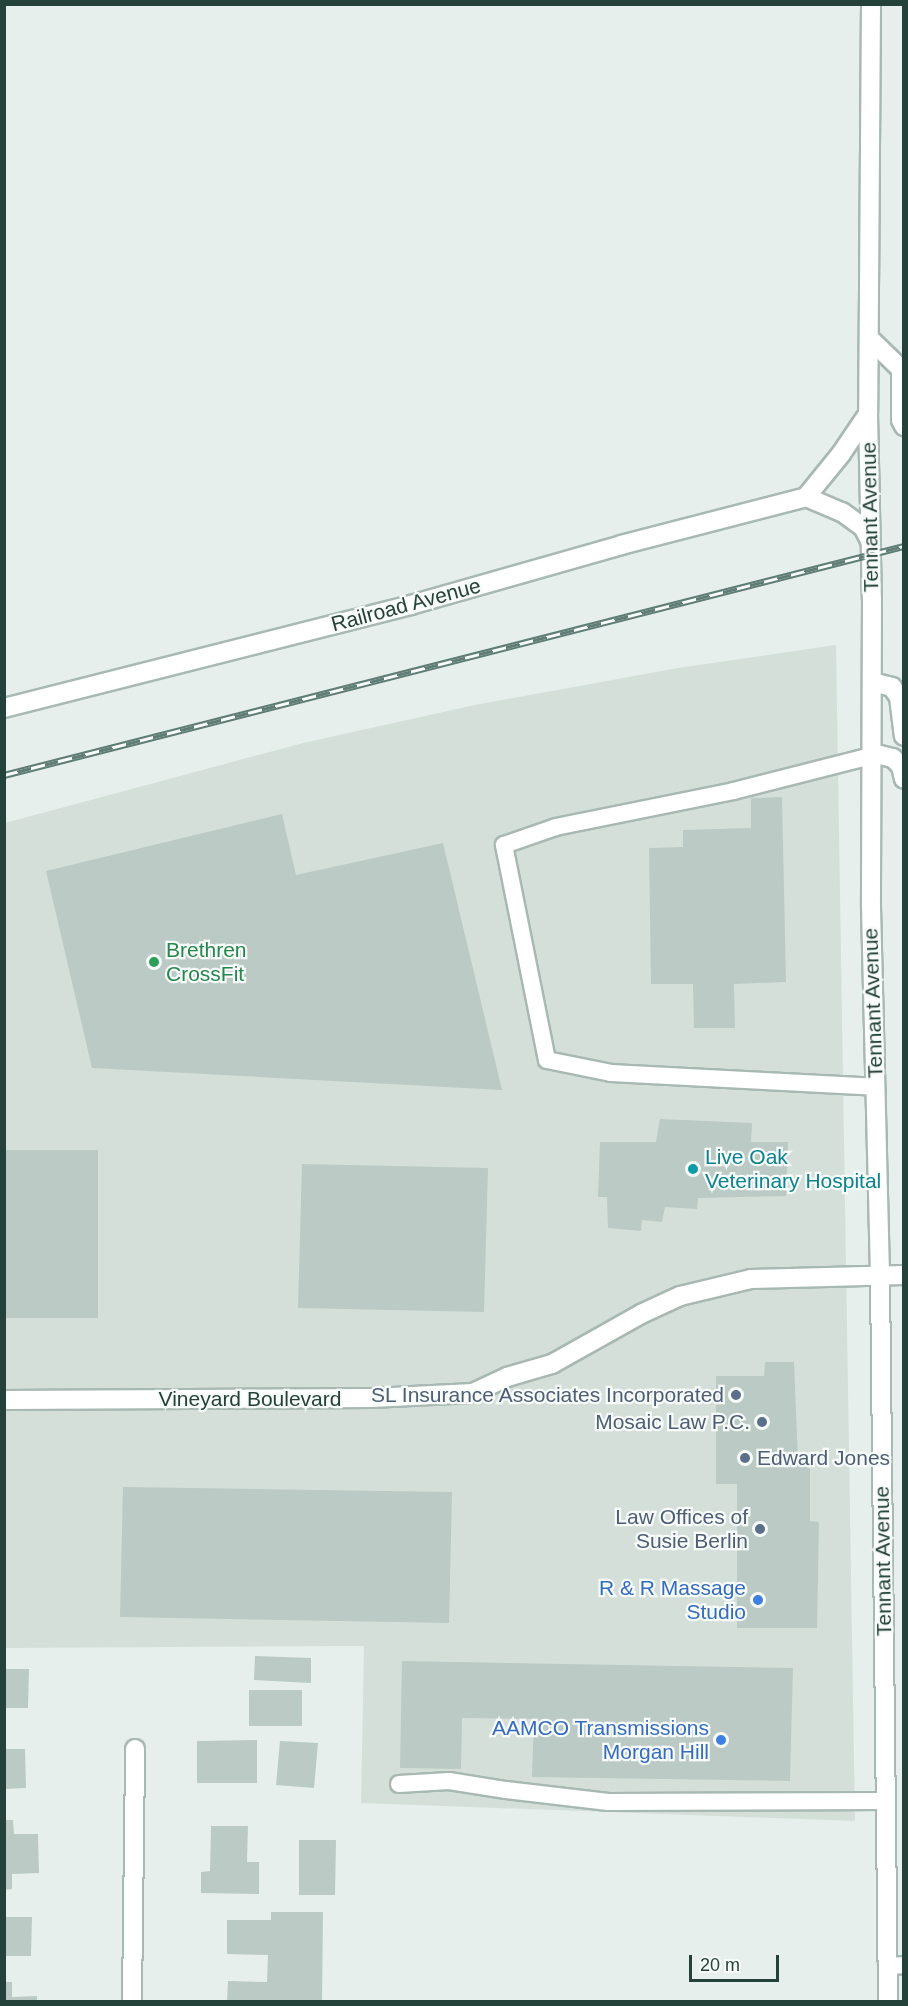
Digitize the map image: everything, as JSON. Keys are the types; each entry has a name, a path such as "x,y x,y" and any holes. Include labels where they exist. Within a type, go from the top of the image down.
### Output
{"main road":[{"name":"Tennant Avenue","path":"871,4 868,414 872,682 871,907 880,1276 886,1801 895,1966 888,2001"},
{"path":"870,339 901,369 903,426"},
{"path":"868,414 842,454 806,497 842,512 863,527 871,542"},
{"name":"Railroad Avenue","path":"4,708 411,605 621,545 806,497"},
{"path":"872,682 892,687 898,698 903,736"},
{"path":"871,756 880,755 893,758 901,766 903,779"},
{"name":"Vineyard Boulevard","path":"4,1400 372,1398 473,1392 507,1377 552,1364 641,1314 680,1296 751,1279 903,1275"},
{"path":"132,2001 135,1749"}],"lane":[{"path":"871,756 734,791 556,827 504,845 547,1060 611,1073 876,1087"},
{"path":"399,1784 448,1780 506,1790 608,1802 886,1801"}],"shaded area":[{"path":"836,645 855,1821 361,1803 364,1646 5,1648 5,823 303,743 475,705 678,668"}],"building":[{"path":"782,797 786,982 734,984 735,1028 694,1028 693,984 651,984 649,848 683,847 683,830 751,828 751,798"},
{"path":"282,814 296,875 443,843 502,1090 92,1068 46,871"},
{"name":"Live Oak Veterinary Hospital","path":"660,1119 752,1123 751,1142 788,1142 786,1196 698,1198 697,1209 665,1207 662,1222 642,1220 641,1231 608,1228 607,1197 598,1197 600,1142 656,1142"},
{"path":"4,1150 98,1150 98,1318 4,1318"},
{"path":"302,1164 488,1168 484,1312 298,1308"},
{"path":"765,1362 794,1362 798,1462 810,1469 810,1521 819,1522 817,1628 737,1628 737,1484 716,1484 716,1376 764,1376"},
{"path":"123,1487 452,1492 449,1623 120,1617"},
{"path":"255,1656 311,1658 311,1683 254,1680"},
{"path":"402,1661 793,1668 790,1781 532,1777 534,1719 462,1718 461,1769 400,1768"},
{"path":"4,1669 29,1669 28,1708 4,1708"},
{"path":"249,1690 302,1690 302,1726 249,1726"},
{"path":"257,1740 257,1783 197,1783 197,1741"},
{"path":"280,1741 318,1743 314,1788 276,1785"},
{"path":"4,1749 25,1749 26,1788 4,1789"},
{"path":"4,1820 13,1820 14,1834 38,1834 39,1873 12,1874 12,1889 4,1890"},
{"path":"211,1826 248,1826 247,1862 259,1862 259,1894 201,1893 201,1872 210,1871"},
{"path":"299,1840 336,1840 335,1895 299,1895"},
{"path":"271,1912 323,1912 322,2002 227,2002 228,1981 267,1982 268,1955 227,1954 227,1920 271,1920"},
{"path":"4,1917 32,1917 31,1956 4,1956"},
{"path":"4,1982 12,1982 12,1997 37,1996 37,2002 4,2002"}],"railway":[{"path":"4,775 904,546"}],"place":[{"name":"Brethren CrossFit","path":"154,962"},
{"name":"Live Oak Veterinary Hospital","path":"693,1169"},
{"name":"SL Insurance Associates Incorporated","path":"736,1395"},
{"name":"Mosaic Law P.C.","path":"762,1422"},
{"name":"Edward Jones","path":"745,1458"},
{"name":"Law Offices of Susie Berlin","path":"760,1529"},
{"name":"R & R Massage Studio","path":"758,1600"},
{"name":"AAMCO Transmissions Morgan Hill","path":"721,1740"}]}
